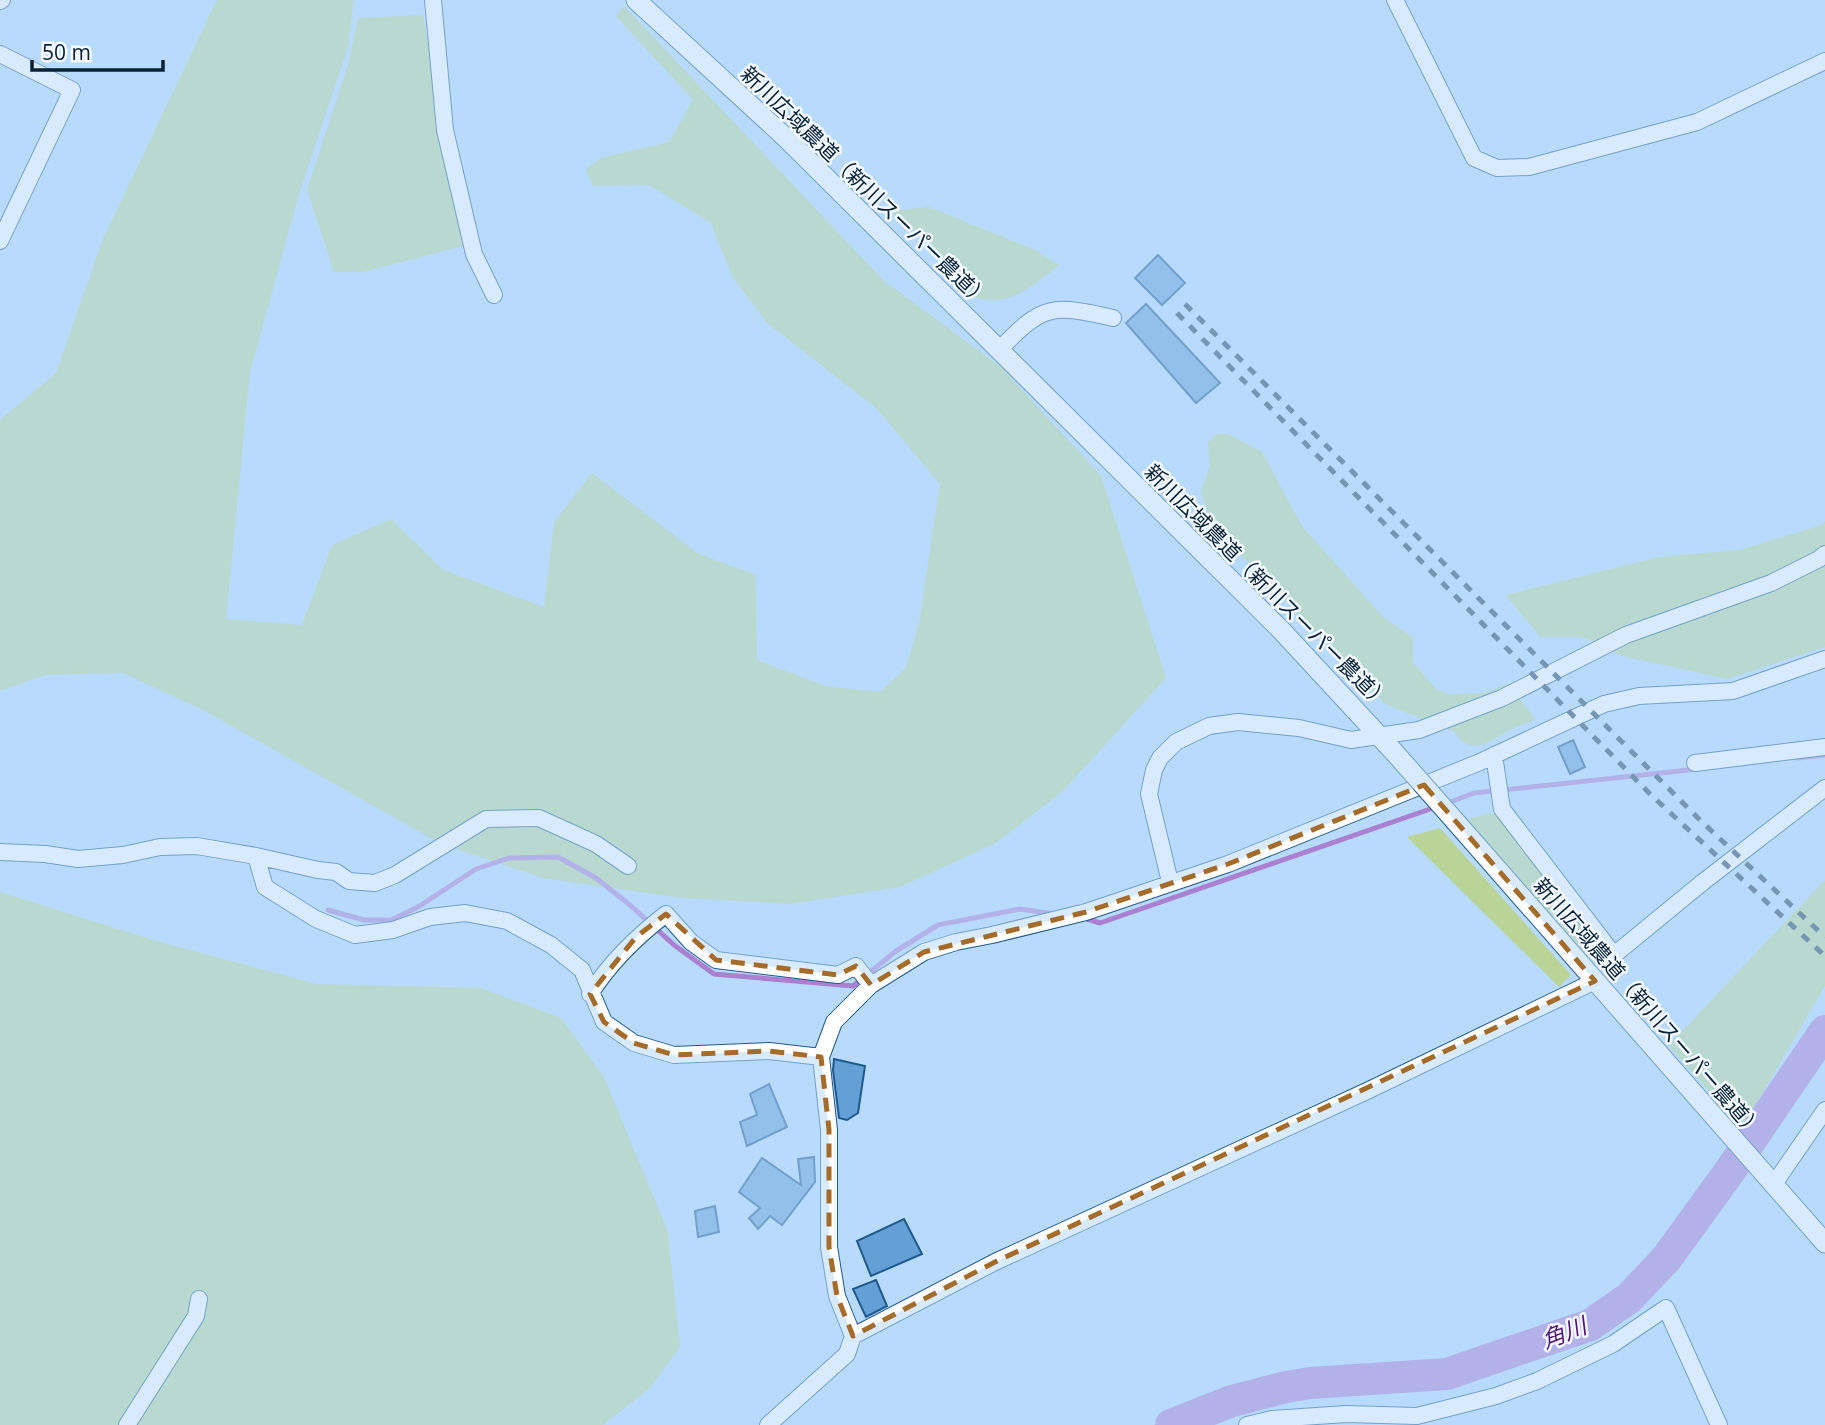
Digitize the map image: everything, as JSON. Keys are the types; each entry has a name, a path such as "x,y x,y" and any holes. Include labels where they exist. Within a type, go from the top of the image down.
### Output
{"street":[{"path":"433,0 445,130 474,254 494,295"},
{"name":"新川広域農道（新川スーパー農道）","path":"636,0 785,137 1281,630 1381,735 1825,1243"},
{"path":"1395,0 1474,158 1497,168 1529,167 1697,122 1825,61"},
{"path":"0,54 72,90 0,241"},
{"path":"999,350 1023,324 1051,310 1074,309 1113,318"},
{"path":"1170,882 1149,794 1154,770 1160,758 1176,742 1209,726 1238,722 1299,728 1352,740 1419,730 1502,698 1626,635 1771,583 1825,554"},
{"path":"768,1425 847,1354 853,1336 837,1296 829,1247 829,1130 821,1057 834,1022 870,984 924,952 1086,912 1228,864 1494,755 1604,704 1639,695 1733,691 1825,659"},
{"path":"1695,763 1825,747"},
{"path":"1494,755 1502,809 1614,955 1825,788"},
{"path":"0,852 78,859 122,855 160,846 197,846 336,872 349,881 375,883 395,875 486,819 539,818 596,844 628,866"},
{"path":"256,856 265,887 316,919 355,935 393,930 430,917 465,913 507,920 551,945 582,970 604,1022 634,1043 674,1055 769,1051 821,1057"},
{"path":"590,994 604,971 643,932 667,914 691,942 716,960 838,975 857,967 870,984"},
{"path":"853,1336 995,1262 1367,1091 1595,981"},
{"path":"1769,1180 1825,1110"},
{"path":"127,1425 196,1316 199,1299"},
{"path":"1247,1425 1272,1419 1346,1414 1417,1416 1496,1396 1537,1381 1613,1343 1666,1308 1719,1425"}],"highlighted area":[{"path":"1424,785 1595,981 995,1262 853,1336 837,1296 829,1247 829,1130 821,1057 769,1051 674,1055 634,1043 604,1022 590,994 636,937 666,914 716,960 838,975 856,966 871,985 924,952 1086,912 1228,864"}],"green space":[{"path":"217,0 354,0 348,47 299,194 250,372 226,619 302,625 332,545 391,519 443,570 544,607 554,522 592,473 699,554 756,575 757,660 825,686 880,692 906,668 919,623 940,484 876,408 766,322 732,276 711,223 649,185 593,186 586,169 601,158 669,142 693,100 616,16 624,6 883,280 1001,367 1101,476 1166,678 1063,791 996,843 900,887 790,904 681,898 543,878 441,844 207,712 123,673 45,675 0,691 0,420 56,373 103,239"},
{"path":"423,15 464,246 363,272 334,272 307,189 348,65 358,18"},
{"path":"929,207 1033,249 1059,265 1011,297 1000,300 976,298 927,240 890,211"},
{"path":"1216,434 1228,434 1262,452 1302,526 1384,618 1413,637 1413,662 1437,690 1449,694 1485,693 1508,683 1536,720 1476,746 1469,745 1454,732 1385,704 1213,527 1201,491 1210,466 1208,442"},
{"path":"1825,521 1825,647 1727,679 1622,656 1583,637 1540,637 1506,595 1659,557 1740,550 1822,525"},
{"path":"1496,812 1604,954 1591,963 1466,819"},
{"path":"1440,828 1571,975 1559,987 1407,837"},
{"path":"1825,880 1825,986 1742,1128 1668,1046"},
{"path":"0,892 153,940 316,984 481,988 561,1018 604,1077 668,1232 680,1347 649,1389 603,1425 0,1425"}],"building":[{"path":"1158,255 1185,283 1162,305 1135,278"},
{"path":"1146,304 1220,383 1196,403 1126,323"},
{"path":"1573,740 1585,767 1570,774 1558,747"},
{"path":"834,1059 865,1066 858,1113 847,1120 839,1118"},
{"path":"769,1084 787,1127 747,1146 740,1122 757,1115 750,1094"},
{"path":"814,1157 815,1182 782,1225 770,1216 758,1229 749,1218 760,1208 739,1192 762,1158 801,1185 798,1159"},
{"path":"715,1206 719,1232 698,1237 695,1211"},
{"path":"904,1219 922,1254 871,1276 857,1241"},
{"path":"876,1280 887,1306 866,1317 853,1289"}],"waterway":[{"path":"1798,758 1825,755"},
{"path":"1445,804 1474,793 1698,769"},
{"path":"1084,918 1100,923 1436,807"},
{"path":"328,910 364,920 391,920 418,907 476,869 509,858 558,857 596,878 674,945 714,974 853,986 896,951 938,925 1020,909 1054,914"},
{"name":"角川","path":"1171,1425 1232,1401 1286,1387 1447,1374 1590,1325 1629,1298 1666,1259 1825,1031"}],"railway":[{"path":"1185,304 1701,821 1825,937"},
{"path":"1177,313 1651,795 1825,956"}]}
